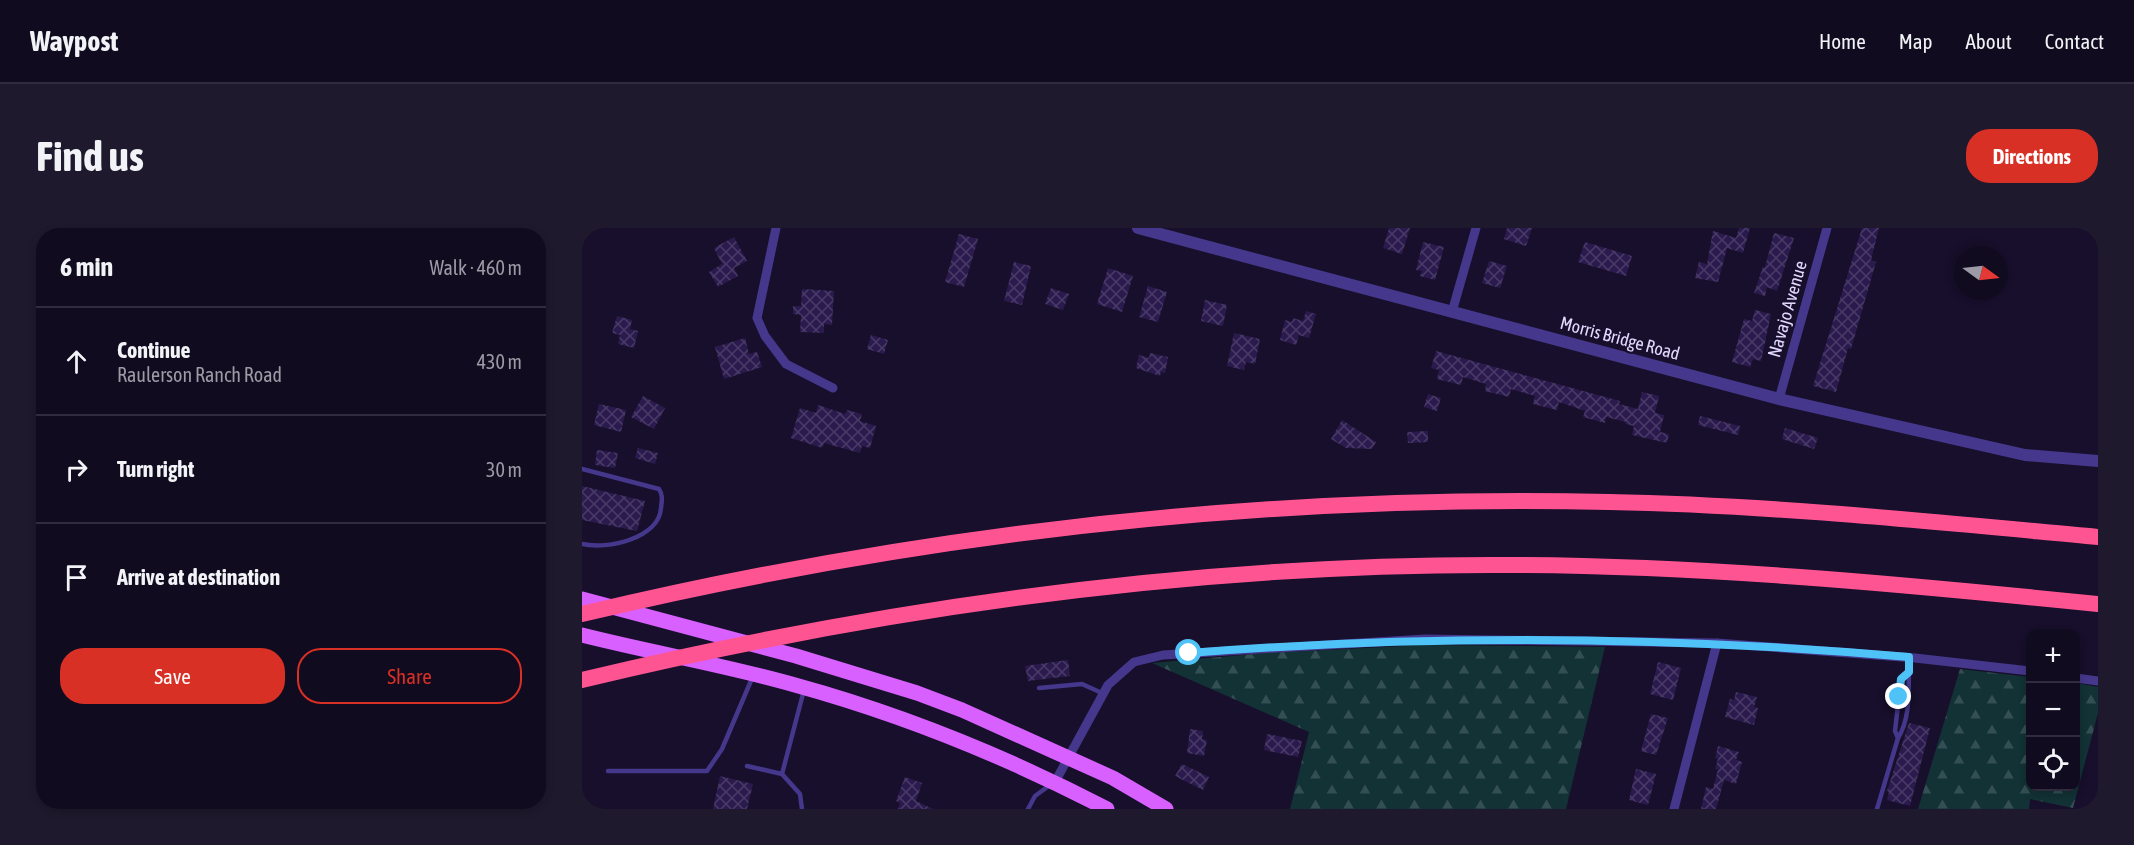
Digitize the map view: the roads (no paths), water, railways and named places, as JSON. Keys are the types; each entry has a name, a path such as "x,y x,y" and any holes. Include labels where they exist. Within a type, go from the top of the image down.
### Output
{"highway":[{"path":"582,614 716,584 837,561 1061,528 1276,508 1524,501 1709,505 1848,514 2098,537"},
{"path":"582,680 846,624 1064,592 1184,579 1310,571 1499,565 1604,567 1812,578 2098,604"}],"main road":[{"path":"582,599 887,683 962,710 1070,758 1113,778 1166,809"},
{"path":"582,635 754,674 938,731 1055,782 1107,809"}],"street":[{"path":"776,228 757,318 765,336 786,364 833,388"},
{"name":"Morris Bridge Road","path":"1138,228 1160,231 1779,399 2025,455 2098,461"},
{"path":"1452,312 1476,228"},
{"name":"Navajo Avenue","path":"1779,399 1827,228"},
{"path":"1055,782 1104,694 1121,672 1134,662 1156,656 1425,639 1717,643 1909,657 2026,670"},
{"path":"1674,809 1717,643"},
{"path":"2080,679 2098,681"}],"lane":[{"path":"582,469 659,489 662,496 659,520 642,536 615,542 582,544"},
{"path":"1877,809 1902,731 1908,699 1909,657"},
{"path":"1898,738 1895,731 1901,679 1909,672"},
{"path":"608,771 706,771 722,749 754,674"},
{"path":"1039,688 1082,684 1104,694"},
{"path":"782,774 804,688"},
{"path":"747,766 782,774 800,794 802,809"},
{"path":"1028,809 1035,796 1055,782"}]}
